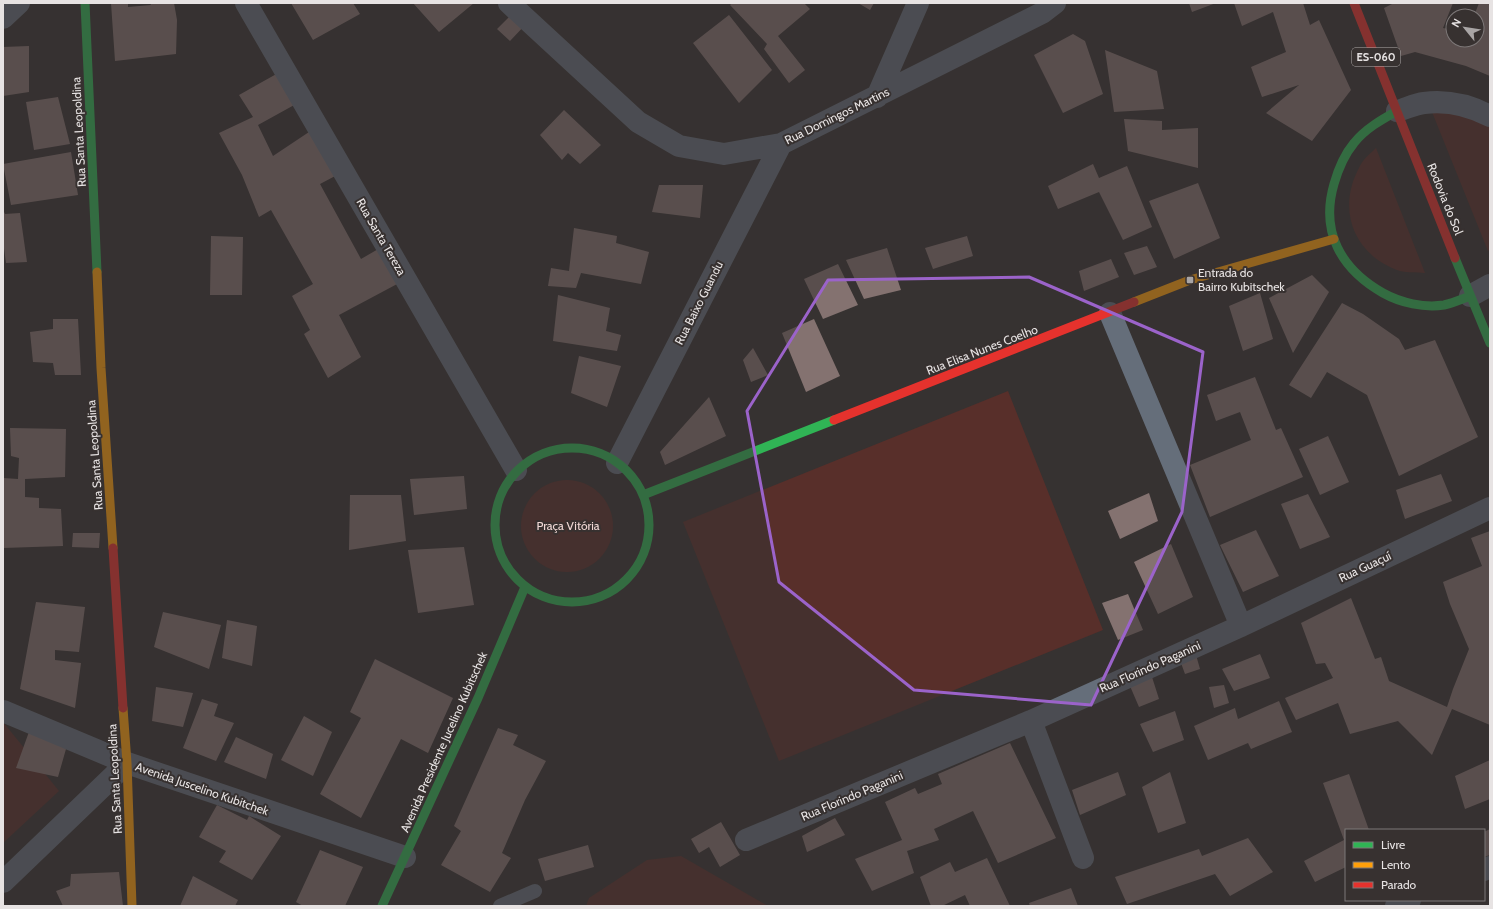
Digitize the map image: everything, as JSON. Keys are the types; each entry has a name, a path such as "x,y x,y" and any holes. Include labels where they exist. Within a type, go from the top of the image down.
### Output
{"street":[{"path":"3,18 18,3"},
{"name":"Rua Santa Leopoldina","path":"85,3 102,368 127,763 132,906"},
{"name":"Rua Santa Tereza","path":"246,3 516,470"},
{"name":"Rua Domingos Martins","path":"509,3 638,122 679,146 724,154 781,144 1042,13 1055,3"},
{"path":"877,96 918,3"},
{"name":"ES-060","path":"1354,3 1397,111"},
{"path":"1490,116 1476,108 1450,102 1423,103 1397,111 1373,125 1354,143 1340,166 1332,190 1330,208 1334,239 1347,263 1366,283 1390,298 1416,305 1444,305 1470,296 1490,285"},
{"name":"Rodovia do Sol","path":"1397,111 1470,296"},
{"name":"Rua Baixo Guandu","path":"617,463 781,144"},
{"name":"Rua Elisa Nunes Coelho","path":"643,495 1110,313 1190,280 1334,239"},
{"name":"ES-060","path":"1470,296 1490,342"},
{"path":"1110,313 1241,626"},
{"path":"559,448 584,448 610,457 617,463 626,470 636,482 643,495 649,519 646,543 638,565 622,583 602,596 576,602 549,599 525,587 507,568 496,544 495,518 501,492 516,470 536,456 559,448"},
{"name":"Rua Guaçuí","path":"1241,626 1490,508"},
{"name":"Avenida Presidente Jucelino Kubitschek","path":"382,906 478,698 525,587"},
{"name":"Rua Florindo Paganini","path":"746,840 1031,721 1241,626"},
{"name":"Avenida Juscelino Kubitchek","path":"3,711 127,763 405,857"},
{"path":"1031,721 1083,858"},
{"path":"3,882 127,763"},
{"path":"1396,906 1408,901"}],"lane":[{"path":"500,906 535,891"}],"highlighted area":[{"path":"1029,277 1203,352 1182,512 1091,705 914,690 779,582 747,411 828,280"}],"green space":[{"path":"1430,107 1490,124 1490,249 1488,251"},
{"path":"1376,148 1425,273 1400,271 1384,264 1371,254 1360,242 1353,229 1350,214 1350,198 1353,182 1361,163"},
{"path":"1008,391 1103,630 779,761 683,522"},
{"name":"Praça Vitória","path":"558,480 576,480 593,487 606,500 613,517 613,535 606,552 593,565 576,572 558,572 541,565 528,552 521,535 521,517 528,500 541,487"},
{"path":"3,722 59,791 3,843"},
{"path":"681,856 768,906 586,906 589,898 647,860"}],"building":[{"path":"111,3 128,3 128,7 151,5 150,3 174,3 177,20 176,54 115,61"},
{"path":"291,3 353,3 360,14 313,40"},
{"path":"413,3 474,3 439,32"},
{"path":"732,3 804,3 810,9 778,36 805,70 789,83 764,49 767,44 730,5"},
{"path":"858,3 874,3 870,10"},
{"path":"1189,3 1216,3 1192,12"},
{"path":"1234,3 1303,3 1310,25 1319,20 1351,90 1312,141 1266,113 1299,85 1262,97 1251,67 1286,52 1273,12 1242,26"},
{"path":"1394,3 1453,3 1451,8 1445,8 1445,23 1443,28 1445,28 1445,48 1485,48 1485,8 1477,8 1479,3 1490,3 1490,76 1466,66 1415,52 1401,56 1384,8"},
{"path":"514,12 526,24 510,41 497,29"},
{"path":"729,15 772,70 739,103 693,43"},
{"path":"1073,34 1085,41 1103,94 1063,113 1034,55"},
{"path":"29,46 29,92 3,96 3,47"},
{"path":"1105,50 1157,71 1164,109 1114,112"},
{"path":"280,72 296,104 258,125 273,156 312,130 337,175 320,184 361,259 380,248 399,283 339,315 361,357 328,378 304,334 310,330 292,296 313,284 271,210 259,217 242,175 219,133 253,117 239,95"},
{"path":"58,97 70,144 34,150 26,102"},
{"path":"564,110 601,145 580,164 568,153 562,160 540,135"},
{"path":"1124,119 1162,121 1162,130 1198,128 1198,168 1128,151"},
{"path":"71,152 78,195 11,205 3,164"},
{"path":"1093,164 1099,178 1127,166 1152,227 1123,240 1099,192 1058,209 1048,186"},
{"path":"1198,183 1220,238 1174,259 1149,201"},
{"path":"659,185 703,185 700,218 652,212"},
{"path":"3,210 5,214 20,213 27,262 6,263 3,241"},
{"path":"574,228 617,236 616,243 649,252 641,284 581,273 576,288 548,286 551,268 569,271"},
{"path":"211,236 243,237 242,295 210,295"},
{"path":"967,236 973,256 933,269 925,248"},
{"path":"1147,246 1157,267 1134,275 1124,253"},
{"path":"887,248 901,290 864,299 846,260"},
{"path":"1111,259 1119,277 1084,291 1079,271"},
{"path":"838,264 858,305 823,319 804,279"},
{"path":"1312,275 1329,292 1293,353 1269,298"},
{"path":"1260,293 1273,339 1243,351 1229,306"},
{"path":"558,295 610,308 606,331 621,335 617,351 553,341"},
{"path":"1342,303 1363,314 1399,339 1405,350 1435,340 1478,437 1399,476 1367,395 1327,372 1311,398 1289,385"},
{"path":"53,319 78,319 81,375 55,375 53,363 33,362 30,332 53,329"},
{"path":"814,319 840,376 806,392 782,333"},
{"path":"753,348 768,375 751,382 743,360"},
{"path":"579,356 621,366 607,407 571,393"},
{"path":"1255,377 1276,430 1281,428 1303,477 1210,517 1190,465 1251,440 1240,412 1216,421 1207,395"},
{"path":"709,397 726,436 665,465 660,452"},
{"path":"10,428 66,429 65,477 25,479 25,497 39,498 39,508 61,509 63,546 3,548 3,478 18,479 19,458 11,456"},
{"path":"1328,436 1349,482 1320,495 1299,449"},
{"path":"1441,474 1452,501 1405,519 1396,490"},
{"path":"464,476 467,509 414,515 410,479"},
{"path":"1149,493 1158,521 1120,539 1108,511"},
{"path":"1308,494 1330,537 1300,549 1281,504"},
{"path":"350,495 401,495 406,541 349,550"},
{"path":"1256,530 1279,576 1243,592 1220,545"},
{"path":"1490,531 1490,725 1452,709 1432,755 1398,721 1350,734 1338,703 1296,720 1285,698 1333,678 1325,663 1316,664 1301,623 1351,598 1375,659 1381,657 1389,681 1447,707 1469,649 1450,604 1443,582 1482,566 1471,538"},
{"path":"73,533 100,533 99,548 72,547"},
{"path":"1171,544 1193,597 1158,614 1134,562"},
{"path":"464,547 474,605 418,613 408,550"},
{"path":"1128,594 1143,630 1118,640 1102,603"},
{"path":"36,602 85,607 79,652 55,650 55,660 81,663 75,708 20,689"},
{"path":"163,612 221,625 209,669 154,647"},
{"path":"227,620 257,626 252,666 222,658"},
{"path":"1260,654 1270,678 1234,691 1222,669"},
{"path":"1196,655 1200,669 1185,674 1181,663"},
{"path":"375,659 453,698 428,753 401,739 361,818 320,794 361,718 350,712"},
{"path":"1152,677 1159,699 1139,707 1130,686"},
{"path":"1224,685 1229,703 1214,708 1209,687"},
{"path":"156,687 193,693 183,727 152,721"},
{"path":"202,699 218,704 214,716 234,723 216,761 183,748"},
{"path":"1279,701 1292,732 1251,749 1248,743 1208,760 1194,726 1235,708 1238,719"},
{"path":"1175,711 1184,740 1153,752 1140,724"},
{"path":"304,716 332,732 313,776 281,760"},
{"path":"498,728 518,735 513,745 546,761 525,800 502,853 511,858 490,892 441,865 461,831 454,826"},
{"path":"30,729 68,742 58,777 16,768"},
{"path":"236,737 273,754 266,779 224,762"},
{"path":"1010,743 1056,838 998,863 973,811 934,829 939,840 907,851 914,873 872,891 855,859 902,840 885,802 915,788 918,794 942,784 938,774"},
{"path":"1490,760 1490,799 1465,809 1455,776"},
{"path":"1118,772 1126,795 1080,815 1072,790"},
{"path":"1170,772 1186,823 1158,833 1142,787"},
{"path":"1349,774 1369,829 1345,829 1345,867 1315,882 1304,861 1344,840 1323,783"},
{"path":"217,805 247,820 249,816 281,836 252,880 219,862 226,851 199,837"},
{"path":"835,818 845,835 807,852 802,836"},
{"path":"721,822 740,855 720,867 709,847 699,853 691,839"},
{"path":"1490,829 1490,855 1485,857 1485,832"},
{"path":"1248,838 1273,872 1230,896 1215,874 1127,904 1115,877 1199,849 1202,856"},
{"path":"588,845 594,867 545,881 538,859"},
{"path":"320,850 363,867 345,906 303,906 296,902"},
{"path":"987,858 1010,906 970,906 965,895 942,906 931,906 920,877 950,862 955,872"},
{"path":"119,872 123,906 63,906 56,891 70,886 71,874"},
{"path":"193,876 238,900 235,906 180,906"},
{"path":"1071,888 1078,906 1030,906 1029,903"}],"traffic: fast":[{"path":"85,3 97,272"},
{"path":"1397,111 1379,121 1363,133 1347,152 1337,173 1330,201 1332,233 1345,261 1368,283 1390,297 1413,304 1436,306 1444,305 1470,296"},
{"path":"1455,258 1490,343"},
{"path":"643,495 834,420"},
{"path":"572,448 594,451 608,457 615,461 631,476 640,489 646,503 649,525 646,547 640,561 636,568 621,584 608,593 594,599 572,602 550,599 536,593 529,589 513,574 504,561 498,547 495,525 498,503 504,489 508,482 523,466 536,457 550,451 572,448"},
{"path":"382,906 478,698 525,587"}],"traffic: slow":[{"path":"1134,302 1190,280 1334,239"},
{"path":"97,272 101,368 113,548"},
{"path":"123,708 127,763 132,906"}],"traffic: jam":[{"path":"1354,3 1455,258"},
{"path":"834,420 1134,302"},
{"path":"113,548 123,708"}],"place":[{"name":"Entrada do Bairro Kubitschek","path":"1190,280"}]}
